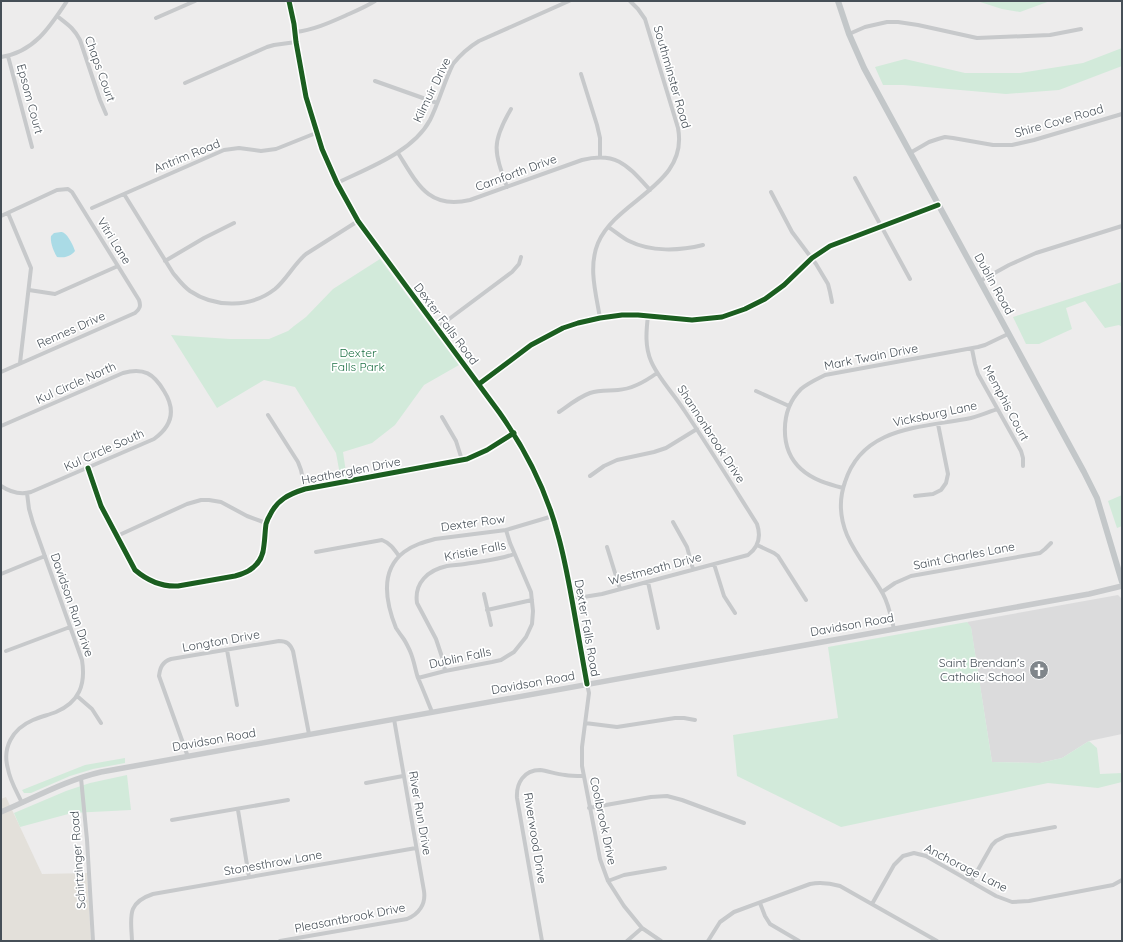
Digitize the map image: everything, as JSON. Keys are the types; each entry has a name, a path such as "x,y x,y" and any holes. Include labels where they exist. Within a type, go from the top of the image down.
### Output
{"main road":[{"name":"Dublin Road","path":"838,1 849,34 864,68 1097,498 1122,582"},
{"name":"Davidson Road","path":"1,812 81,778 101,772 1089,594 1122,586"}],"street":[{"path":"1,57 8,56 26,48 34,42 57,16 67,1"},
{"path":"156,18 195,1"},
{"name":"Dexter Falls Road","path":"289,1 306,97 316,133 337,183 358,221 514,433 534,469 552,516 564,557 587,684"},
{"path":"295,32 319,27 375,1"},
{"name":"Kilmuir Drive","path":"337,183 398,153 423,131 429,122 453,64 469,48 479,41 569,1"},
{"path":"630,1 635,5 638,1"},
{"name":"Southminster Road","path":"600,318 593,277 594,259 599,242 608,227 618,216 650,190 673,164 677,155 679,138 678,128 645,19 635,5"},
{"name":"Chaps Court","path":"57,16 71,26 76,32 106,114"},
{"path":"849,34 865,27 887,22 898,22 977,38 1050,35 1081,29"},
{"path":"185,83 267,47 296,42"},
{"name":"Epsom Court","path":"8,56 32,147"},
{"path":"581,74 600,138 600,157"},
{"path":"376,81 437,102"},
{"path":"508,187 498,158 496,146 499,131 511,109"},
{"name":"Shire Cove Road","path":"910,153 930,142 945,137 993,145 1012,145 1122,114"},
{"name":"Antrim Road","path":"92,208 224,150 239,148 262,151 276,149 316,133"},
{"name":"Carnforth Drive","path":"398,153 423,190 439,200 450,202 464,202 582,160 600,157 613,159 625,164 650,190"},
{"path":"855,178 910,279"},
{"name":"Vitri Lane","path":"8,213 58,190 68,189 72,192 139,300"},
{"path":"771,192 792,232 812,258 828,284 832,302"},
{"path":"124,194 165,261 180,282 190,291 199,296 219,303 244,303 258,298 275,289 299,260 306,254 358,221"},
{"path":"479,384 531,345 563,328 578,323 622,315 692,320 722,317 745,309 765,299 784,285 812,258 830,246 938,206"},
{"path":"1,216 8,213 31,268 20,363"},
{"path":"165,261 204,238 234,223"},
{"path":"980,281 1009,265 1036,253 1122,226"},
{"path":"608,227 636,245 646,247 688,249 703,245"},
{"path":"437,328 512,272 519,264 521,257"},
{"path":"29,290 55,294 118,266"},
{"name":"Rennes Drive","path":"1,372 135,313 139,310 141,305 139,300"},
{"name":"Shannonbrook Drive","path":"648,316 646,345 651,361 697,429 757,524 759,533 757,545"},
{"name":"Mark Twain Drive","path":"843,488 828,484 812,477 802,470 794,460 788,448 784,430 786,417 789,406 801,389 812,381 825,375 972,349 985,345 1008,334"},
{"name":"Memphis Court","path":"972,349 978,374 1021,451 1024,466"},
{"name":"Kul Circle North","path":"1,426 124,373 137,370 144,372 150,374 158,383"},
{"path":"559,412 586,395 598,391 619,390 637,386 658,373"},
{"name":"Kul Circle South","path":"27,493 154,439 161,434 170,420 171,408 167,396 158,383"},
{"path":"756,391 789,406"},
{"name":"Vicksburg Lane","path":"894,629 890,612 882,592 845,531 841,514 841,503 843,488 849,471 859,455 876,441 889,434 903,430 973,418 997,409"},
{"path":"268,415 298,462 305,489"},
{"path":"442,417 456,441 462,460"},
{"path":"915,496 933,494 941,490 946,483 948,474 938,424"},
{"path":"590,476 604,466 617,460 666,448 697,429"},
{"name":"Heatherglen Drive","path":"117,536 135,570 143,577 155,583 170,586 189,585 244,574 261,559 264,548 266,523 273,508 282,499 291,494 305,489 467,459 487,450 514,433"},
{"path":"88,468 101,506 117,536 187,504 201,500 221,502 246,516 266,523"},
{"path":"1,486 12,492 27,493"},
{"name":"Davidson Run Drive","path":"27,493 33,523 82,660 82,686 77,696"},
{"name":"Dexter Row","path":"399,556 414,546 435,539 506,530 552,516"},
{"path":"673,522 687,547 693,569"},
{"name":"Dublin Falls","path":"418,678 501,660 514,652 526,637 532,624 533,611 531,592 514,554 506,530"},
{"path":"316,552 382,540 391,545 399,556 392,565 386,586 386,596 397,630 404,639 411,653 418,678 432,712"},
{"name":"Saint Charles Lane","path":"882,592 911,576 1040,553 1051,543"},
{"path":"757,545 778,556 806,600"},
{"name":"Westmeath Drive","path":"572,599 587,598 743,556 752,552 757,545"},
{"path":"607,547 620,589"},
{"name":"Kristie Falls","path":"445,671 436,639 417,603 417,594 421,582 426,575 434,570 447,566 463,565 507,557 514,554"},
{"path":"1,574 45,556"},
{"path":"714,564 724,596 735,613"},
{"path":"648,582 658,628"},
{"path":"484,594 491,625"},
{"path":"487,610 532,600"},
{"path":"6,651 70,627"},
{"name":"Longton Drive","path":"188,757 159,676 159,671 162,665 171,659 280,641 290,644 293,651 309,734"},
{"path":"227,650 237,705"},
{"name":"Coolbrook Drive","path":"587,684 589,694 581,757 583,776 600,859 608,881 624,906 642,928 662,941"},
{"path":"22,803 9,775 6,754 10,739 18,729 32,720 56,712 77,696 92,709 102,723"},
{"path":"585,723 617,727 675,718 695,720"},
{"name":"River Run Drive","path":"394,719 425,897 420,909"},
{"name":"Riverwood Drive","path":"542,941 517,798 517,788 524,776 535,771 583,776"},
{"path":"366,783 403,776"},
{"name":"Schirtzinger Road","path":"81,778 87,840 93,941"},
{"path":"589,808 651,797 667,796 744,823"},
{"path":"172,820 238,810 288,800"},
{"path":"238,810 249,877"},
{"path":"971,882 992,845 996,841 1006,836 1055,827"},
{"name":"Stonesthrow Lane","path":"132,941 132,915 134,907 142,898 153,894 416,848"},
{"name":"Anchorage Lane","path":"872,904 894,865 902,856 914,853 926,856 971,882 1003,899 1012,902 1020,902 1113,885 1122,880"},
{"path":"608,881 624,875 665,868"},
{"path":"708,941 720,922 742,908 760,903 810,884 825,882 840,886 937,941"},
{"path":"760,903 770,924 799,941"},
{"name":"Pleasantbrook Drive","path":"280,941 406,919 412,917 420,909"},
{"path":"627,941 642,928"}],"shaded area":[{"path":"1118,595 1122,599 1122,734 1089,741 1062,758 1040,763 992,762 971,628 967,622"},
{"path":"6,797 42,874 87,873 91,941 1,941 1,799"}],"green space":[{"path":"977,1 1050,1 1020,12 1002,9"},
{"path":"1122,48 1122,66 1059,90 1006,94 903,85 883,85 875,67 905,59 965,73 1020,73 1083,63"},
{"name":"Dexter Falls Park","path":"380,259 459,365 424,385 395,425 372,443 343,452 347,479 341,480 336,453 295,387 264,380 217,408 171,335 230,339 269,339 288,331 306,317 333,289"},
{"path":"1122,282 1122,327 1119,325 1105,328 1085,301 1066,308 1072,329 1039,344 1026,344 1013,317"},
{"path":"1122,495 1122,526 1117,528 1108,501"},
{"path":"967,622 971,627 992,762 1040,763 1062,758 1089,741 1097,748 1100,774 1122,773 1122,782 1098,788 1048,783 841,827 737,776 733,735 838,718 828,647"},
{"path":"125,758 125,763 93,769 70,776 31,793 24,793 22,790 85,765"},
{"path":"127,775 131,810 72,813 20,827 14,813 66,791 90,783"}],"water":[{"path":"61,232 67,236 75,251 69,256 57,257 51,242 51,236 54,233"}],"cycle path":[{"path":"289,1 306,97 322,149 337,183 358,221 509,426 534,470 548,502 562,551 587,684"},
{"path":"479,384 531,345 563,328 578,323 622,315 692,320 722,317 745,309 765,299 784,285 812,258 830,246 938,205"},
{"path":"88,468 101,506 135,570 145,577 160,584 178,586 235,576 246,572 255,566 259,562 263,551 268,518 276,505 284,498 294,493 305,489 467,459 487,450 514,433"}],"place":[{"name":"Saint Brendan's Catholic School","path":"1039,670"}]}
